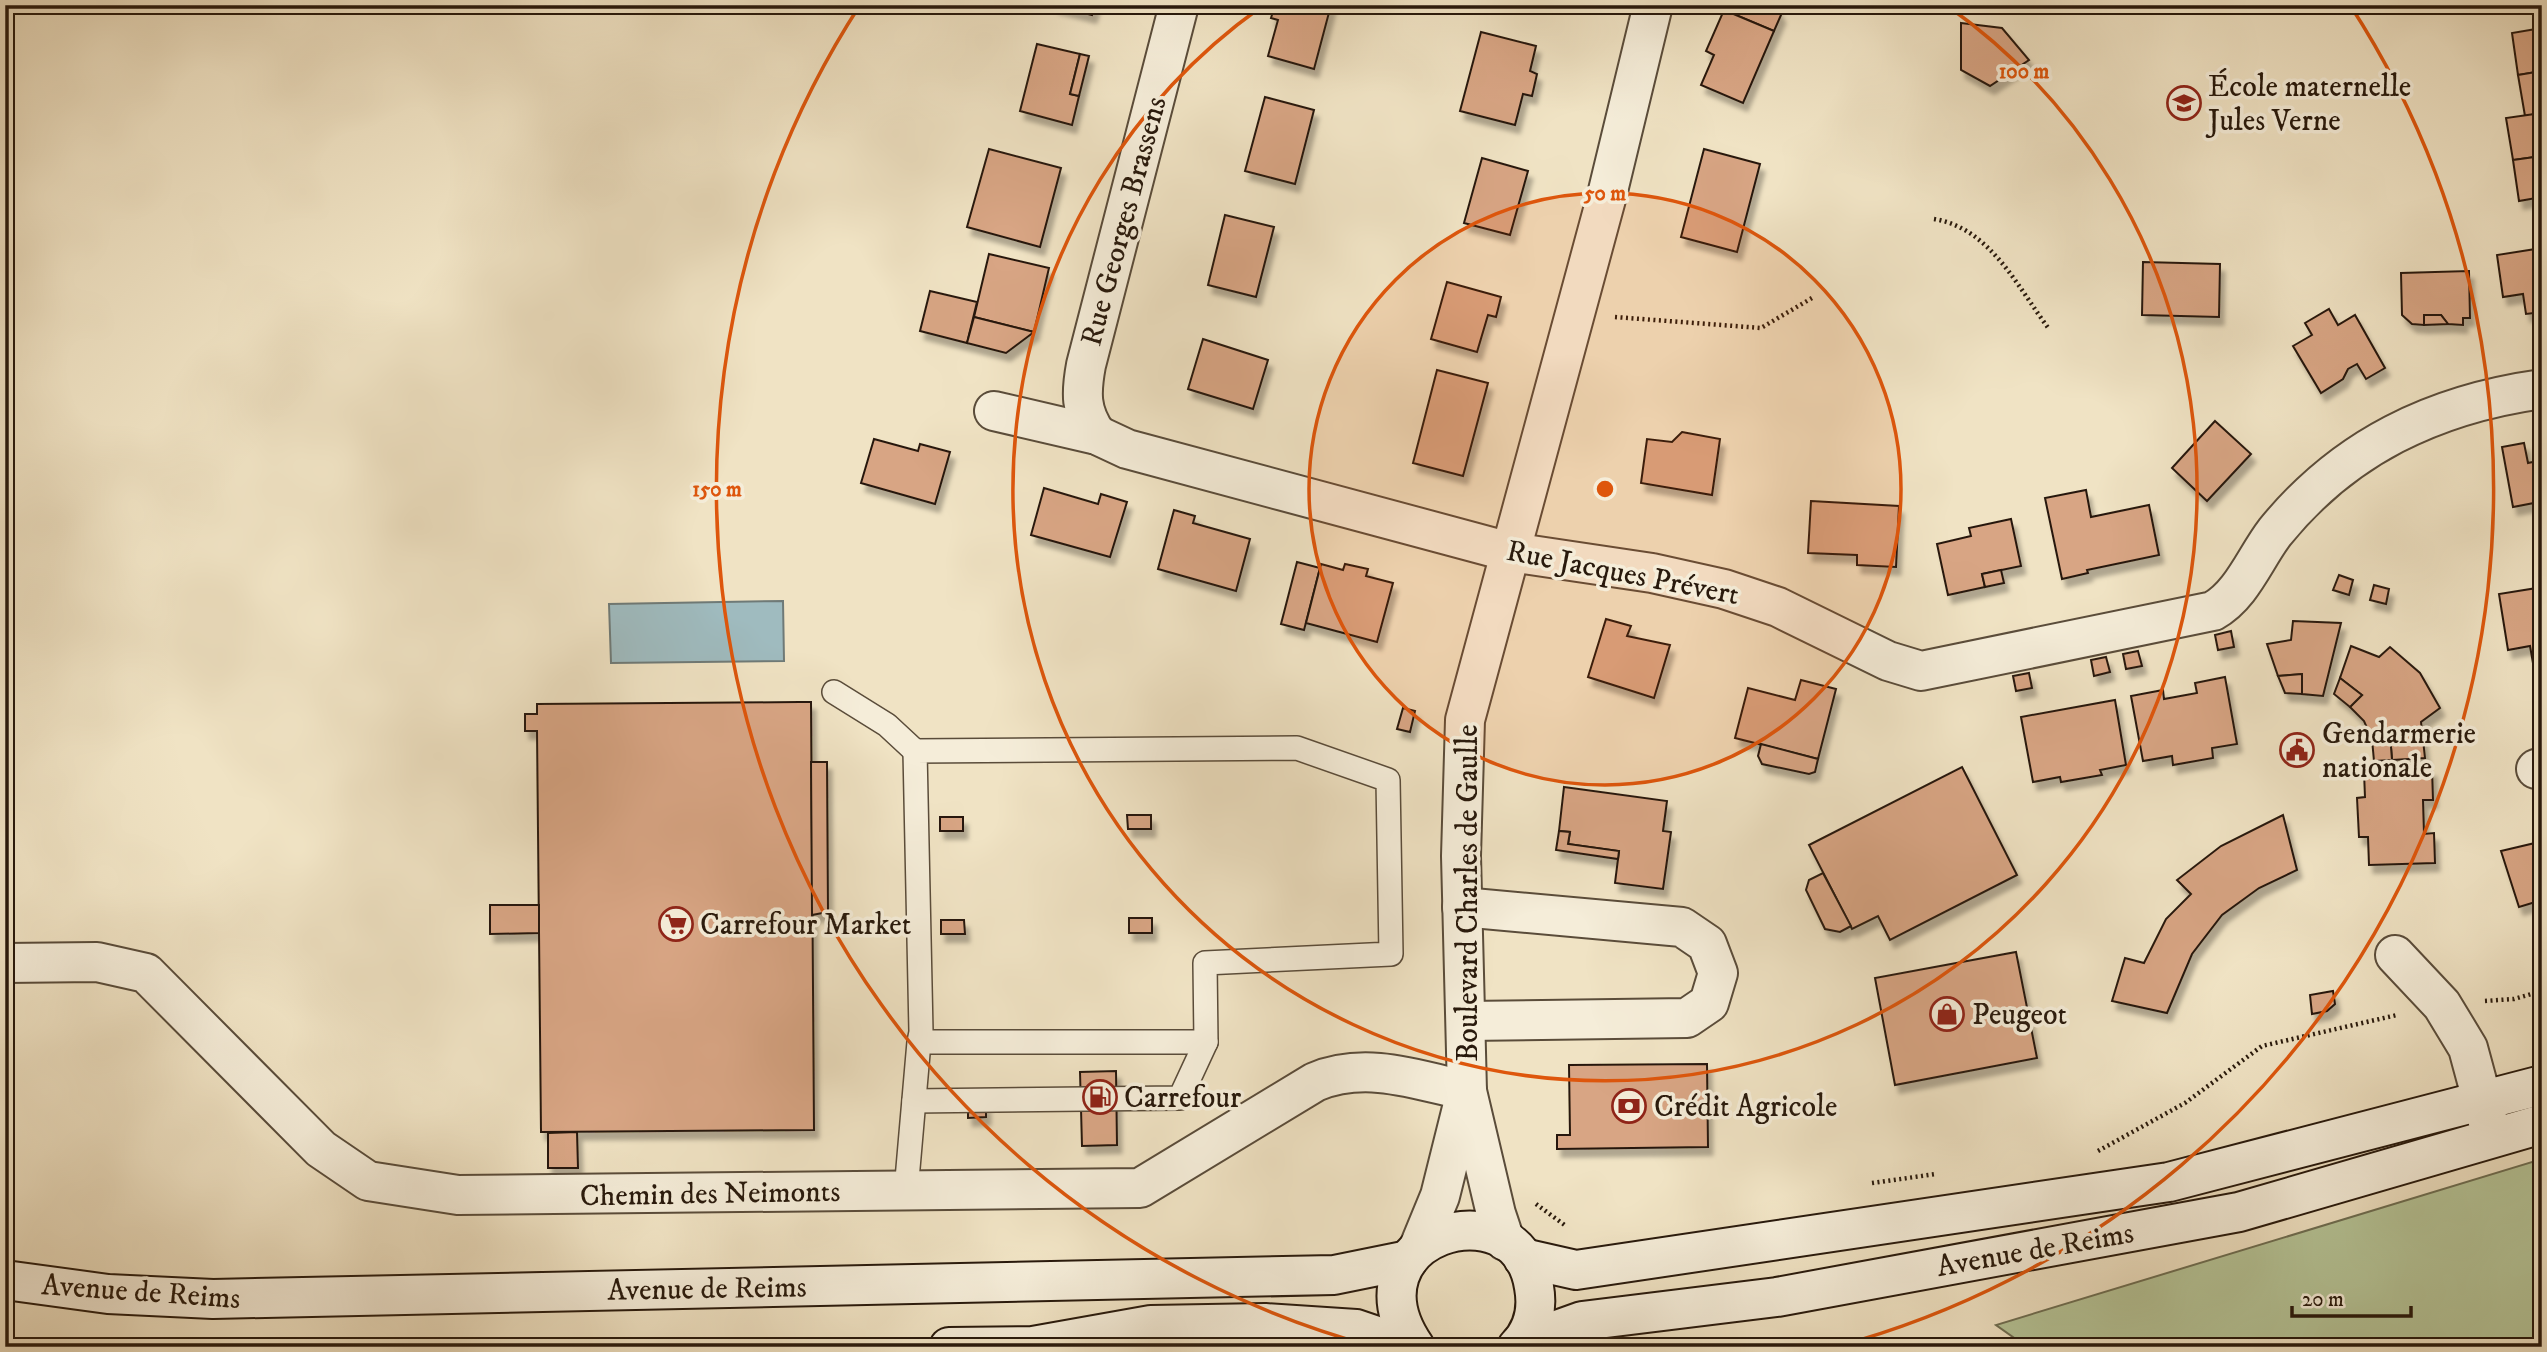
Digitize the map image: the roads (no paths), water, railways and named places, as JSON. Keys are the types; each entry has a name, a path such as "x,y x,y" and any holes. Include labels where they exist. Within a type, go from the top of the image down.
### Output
{"street":[{"name":"Rue Georges Brassens","path":"1097,435 1088,422 1081,403 1086,365 1179,5"},
{"name":"Boulevard Charles de Gaulle","path":"1514,1250 1485,1166 1467,1091 1462,907 1462,749 1465,720 1606,199 1653,5"},
{"name":"Rue Jacques Prévert","path":"994,411 1097,435 1127,449 1510,552 1652,573 1724,589 1790,612 1899,665 1921,671 2213,611 2232,596 2269,540 2312,490 2360,454 2444,411 2489,398 2542,389"},
{"path":"1462,907 1682,927 1707,944 1718,973 1709,1003 1687,1018 1466,1021"},
{"path":"2395,955 2442,1004 2468,1048 2488,1120"},
{"name":"Chemin des Neimonts","path":"5,963 97,962 146,972 321,1149 368,1181 458,1195 1140,1188 1315,1082 1338,1072 1381,1072 1467,1091"},
{"name":"Avenue de Reims","path":"1519,1345 1583,1321 1777,1297 2239,1212 2488,1120 2542,1085"},
{"name":"Boulevard Charles de Gaulle","path":"1414,1253 1440,1196 1467,1091"},
{"name":"Avenue de Reims","path":"5,1280 108,1294 213,1299 1334,1275 1414,1253 1439,1234 1462,1229 1485,1232 1514,1250 1576,1270 2169,1182 2488,1120 2542,1124"},
{"name":"Avenue de Reims","path":"1514,1250 1533,1278 1536,1301 1532,1323 1519,1345"},
{"path":"1414,1253 1399,1281 1396,1306 1403,1329 1415,1347"},
{"path":"949,1347 1033,1346 1151,1325 1265,1323 1356,1329 1409,1347"}],"lane":[{"path":"834,692 887,725 915,751 1297,748 1388,780 1391,954 1205,963 1206,1042 1180,1098 914,1101"},
{"path":"906,1191 919,1042 915,751"},
{"path":"919,1042 1206,1042"}],"water":[{"path":"783,601 784,661 611,663 609,604"}],"place":[{"name":"École maternelle Jules Verne","path":"2184,103"},
{"name":"Gendarmerie nationale","path":"2297,750"},
{"name":"Carrefour Market","path":"676,924"},
{"name":"Peugeot","path":"1947,1014"},
{"name":"Carrefour","path":"1100,1097"},
{"name":"Crédit Agricole","path":"1629,1106"}]}
